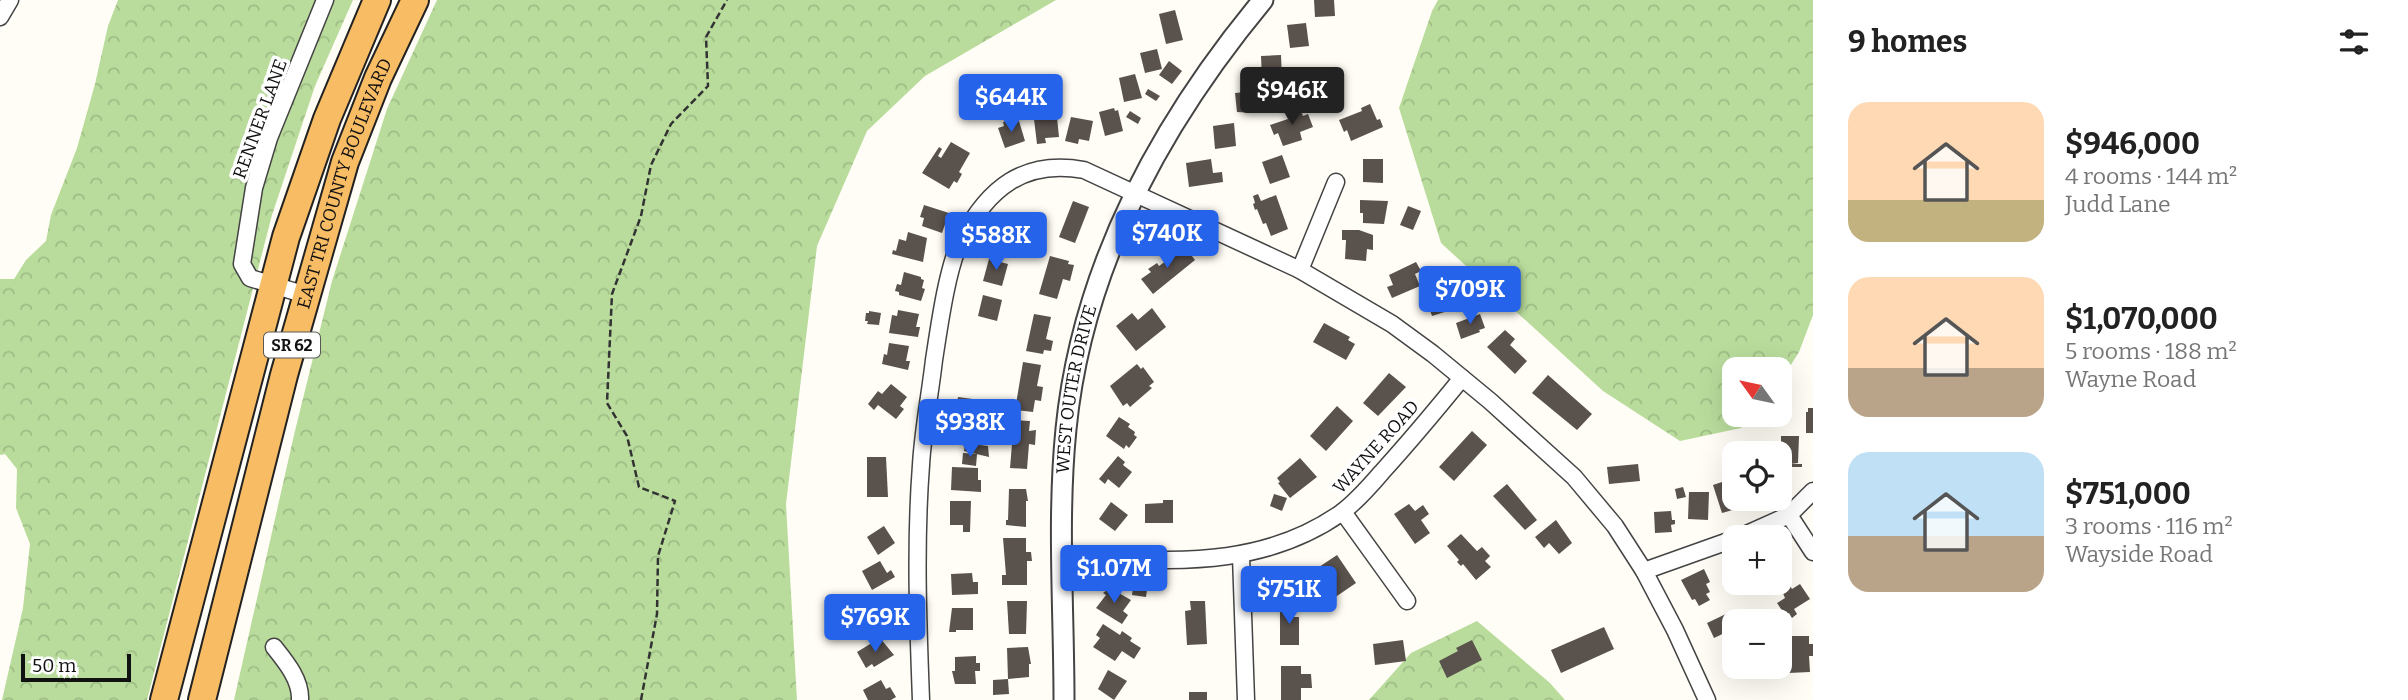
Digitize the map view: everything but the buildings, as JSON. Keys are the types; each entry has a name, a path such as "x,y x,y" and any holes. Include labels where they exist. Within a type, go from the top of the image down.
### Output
{"highway":[{"name":"EAST TRI COUNTY BOULEVARD","path":"163,700 286,237 327,119 377,0"},
{"name":"EAST TRI COUNTY BOULEVARD","path":"202,700 257,476 345,162 378,78 415,0"}],"street":[{"path":"0,17 10,0"},
{"name":"RENNER LANE","path":"306,295 250,278 242,264 254,188 269,138 326,0"},
{"name":"WEST OUTER DRIVE","path":"1064,700 1062,479 1066,426 1078,361 1103,269 1135,193 1165,135 1194,89 1263,0"},
{"path":"920,700 918,579 921,466 939,329 960,242 980,208 1006,182 1039,168 1068,167 1084,170 1300,270 1392,324 1462,378 1574,477 1615,526 1644,570 1707,700"},
{"path":"1300,270 1336,183"},
{"name":"WAYNE ROAD","path":"1062,558 1196,559 1241,556 1309,533 1343,512 1393,460 1462,378"},
{"path":"1766,525 1788,515 1813,491"},
{"path":"1343,512 1407,601"},
{"path":"1788,515 1813,551"},
{"path":"1644,570 1722,543"},
{"path":"1241,556 1246,700"},
{"path":"274,646 300,690 300,700"}],"path":[{"path":"641,700 657,614 658,556 675,502 639,487 627,436 607,403 612,294 642,216 652,165 671,124 708,86 706,37 727,0"}],"green space":[{"path":"118,0 353,0 315,86 272,215 147,700 2,700 23,608 30,544 16,508 17,469 5,454 0,455 0,279 14,279 26,260 46,241 51,215 77,148 108,26"},
{"path":"437,0 1056,0 925,76 867,131 817,246 786,504 797,700 234,700 332,281 387,109"},
{"path":"1438,0 1813,0 1813,315 1792,363 1792,357 1722,357 1722,427 1741,428 1680,441 1603,391 1441,243 1399,108"},
{"path":"1477,621 1550,683 1565,700 1369,700 1411,653"}]}
